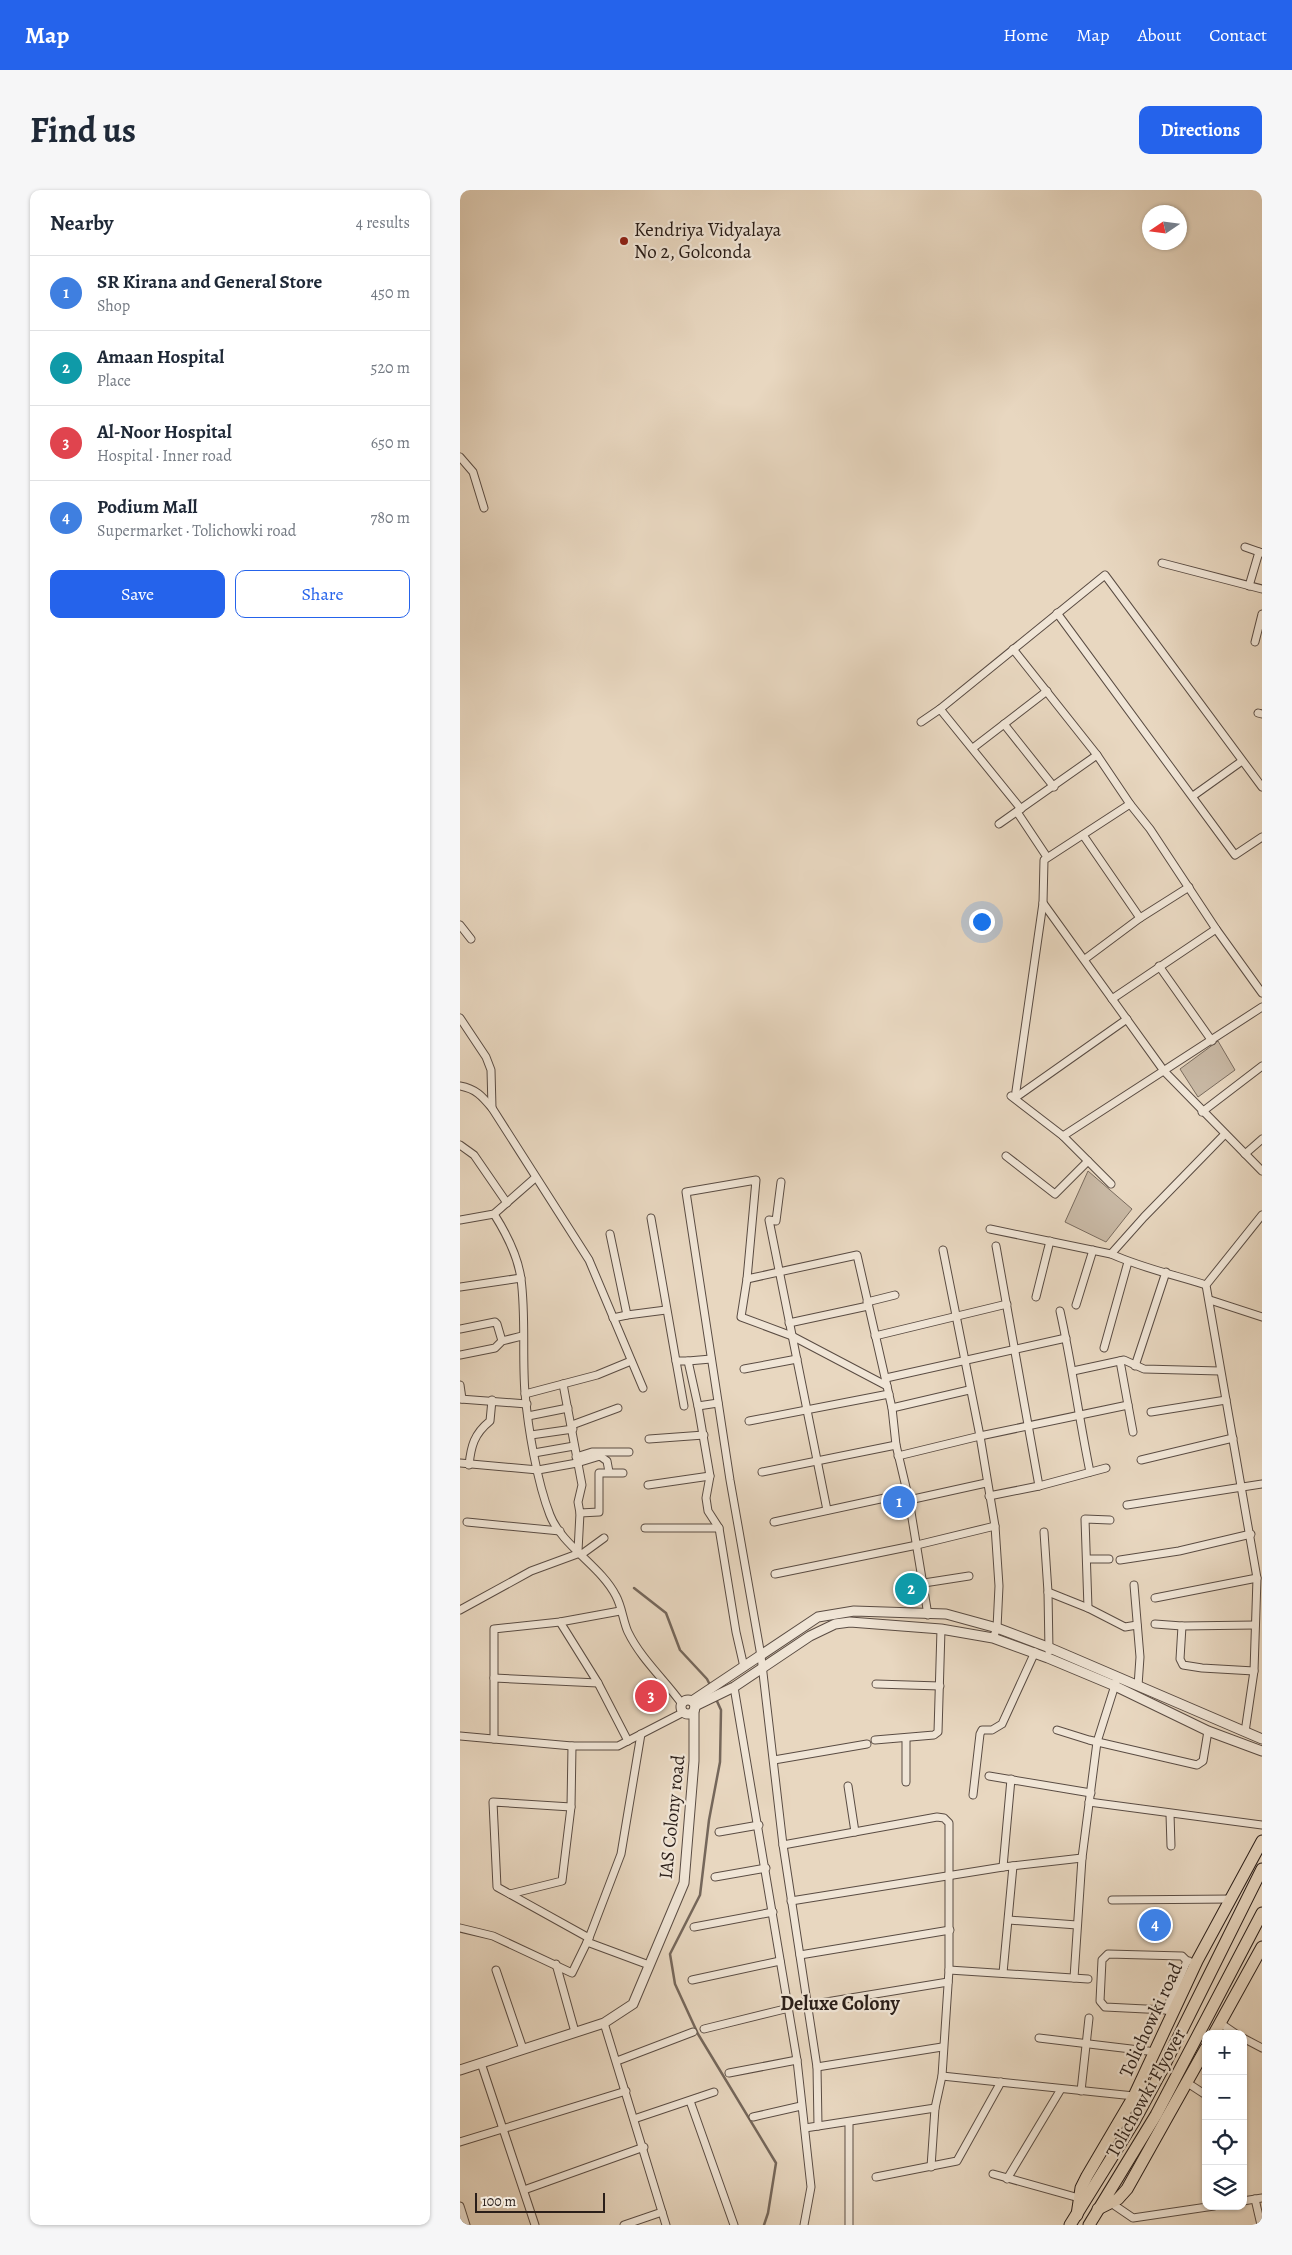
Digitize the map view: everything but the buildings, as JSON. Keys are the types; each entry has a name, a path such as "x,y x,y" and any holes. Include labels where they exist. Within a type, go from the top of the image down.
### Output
{"main road":[{"name":"Tolichowki road","path":"1077,2215 1079,2198 1087,2176 1134,2096 1156,2052 1170,2011 1192,1961 1232,1899 1261,1845"},
{"name":"Tolichowki Flyover","path":"1070,2225 1135,2120 1161,2072 1262,1869"},
{"name":"Tolichowki Flyover","path":"1089,2225 1156,2116 1262,1913"},
{"path":"1217,2029 1262,1947"},
{"path":"1098,2209 1123,2195 1202,2055"}],"street":[{"path":"460,457 474,472 484,508"},
{"path":"1244,547 1261,552 1249,586"},
{"path":"1162,563 1262,589"},
{"path":"921,722 1105,575 1262,787"},
{"path":"1057,613 1235,855 1262,837"},
{"path":"1255,642 1262,614"},
{"path":"1014,649 1097,755 1262,993"},
{"path":"973,748 1047,691"},
{"path":"940,708 973,748 1019,810 1047,857"},
{"path":"1004,724 1054,787"},
{"path":"999,824 1097,755"},
{"path":"1193,796 1242,760"},
{"path":"1013,1097 1043,903 1043,864 1047,857 1130,804"},
{"path":"1083,835 1140,918"},
{"path":"1085,959 1140,918 1189,887"},
{"path":"1043,903 1164,1071 1202,1112 1262,1171"},
{"path":"460,925 471,939"},
{"path":"1112,999 1216,929"},
{"path":"1159,966 1212,1040"},
{"path":"1063,1136 1262,1007"},
{"path":"460,1018 486,1057 492,1070 492,1108"},
{"path":"1013,1097 1127,1019"},
{"path":"1202,1112 1262,1066"},
{"path":"460,1086 480,1093 492,1108 589,1260 643,1388"},
{"path":"1013,1097 1063,1136 1112,1184"},
{"path":"1111,1254 1144,1217 1225,1134"},
{"path":"1245,1154 1262,1139"},
{"path":"460,1145 474,1155 506,1204"},
{"path":"1006,1156 1056,1194 1088,1161"},
{"path":"460,1220 495,1213 535,1178"},
{"path":"818,2126 817,2067 783,1845 762,1668 710,1359 686,1192 756,1180 747,1279 741,1317 792,1336 886,1382 963,1360 1066,1338"},
{"path":"781,1182 776,1221 768,1220 827,1510"},
{"path":"495,1213 515,1254 521,1278 525,1394 534,1453 550,1515 560,1531 617,1596 628,1633 683,1708"},
{"path":"1206,1286 1262,1215"},
{"path":"651,1218 684,1406"},
{"path":"990,1229 1111,1254 1128,1262 1166,1272 1206,1286"},
{"path":"610,1234 627,1315"},
{"path":"1036,1297 1050,1241"},
{"path":"996,1246 1039,1486"},
{"path":"943,1250 963,1360 980,1436 986,1484 995,1526 999,1586 997,1628 993,1638"},
{"path":"1076,1305 1093,1250"},
{"path":"747,1279 857,1255 892,1408 896,1445 909,1497 928,1615"},
{"path":"1104,1348 1128,1262"},
{"path":"1135,1366 1166,1272"},
{"path":"460,1287 521,1278"},
{"path":"1206,1286 1258,1578 1254,1671 1245,1732"},
{"path":"790,1323 868,1304 895,1295"},
{"path":"1210,1300 1262,1316"},
{"path":"875,1336 955,1315 1007,1304"},
{"path":"613,1318 666,1310"},
{"path":"1060,1311 1073,1371 1078,1416 1090,1472"},
{"path":"460,1330 495,1322 502,1341"},
{"path":"460,1355 496,1348 502,1341 522,1336"},
{"path":"676,1361 710,1359"},
{"path":"744,1369 797,1359"},
{"path":"688,1360 704,1435 710,1476 706,1498 708,1510 719,1528 736,1632 744,1667"},
{"path":"1073,1371 1128,1360 1135,1366 1144,1369 1220,1371"},
{"path":"525,1394 600,1374 632,1361"},
{"path":"1120,1361 1133,1432"},
{"path":"563,1384 582,1485 578,1502 580,1513 580,1553"},
{"path":"460,1385 461,1399 527,1404"},
{"path":"892,1408 969,1390"},
{"path":"749,1421 888,1394"},
{"path":"469,1465 472,1440 490,1421 492,1400"},
{"path":"1151,1412 1226,1400"},
{"path":"698,1406 718,1403"},
{"path":"898,1456 980,1436 1128,1405"},
{"path":"528,1416 568,1408"},
{"path":"531,1435 572,1427 618,1408"},
{"path":"649,1439 704,1435"},
{"path":"1141,1460 1233,1438"},
{"path":"762,1472 896,1445"},
{"path":"534,1453 574,1446"},
{"path":"577,1461 592,1452 629,1452"},
{"path":"460,1463 538,1470 600,1456 608,1461 609,1472"},
{"path":"989,1496 1039,1486 1106,1468"},
{"path":"580,1513 599,1512 599,1473 623,1473"},
{"path":"648,1485 710,1476"},
{"path":"774,1522 827,1510 986,1484"},
{"path":"1127,1505 1170,1500 1262,1484"},
{"path":"1088,1608 1085,1519 1110,1520"},
{"path":"467,1522 560,1531"},
{"path":"776,1574 917,1545 995,1526"},
{"path":"644,1528 719,1528"},
{"path":"1044,1532 1050,1648 1048,1658"},
{"path":"1120,1560 1179,1551 1251,1534"},
{"path":"460,1610 531,1571 580,1553 604,1538"},
{"path":"1087,1559 1109,1559"},
{"path":"924,1583 969,1576"},
{"path":"1155,1598 1258,1578"},
{"path":"1134,1585 1140,1657 1138,1686"},
{"path":"1048,1592 1088,1608 1125,1627 1137,1625"},
{"path":"494,1739 494,1629 560,1622 620,1611"},
{"path":"460,1736 572,1746 618,1746 683,1708 686,1700 694,1706 744,1667 818,1617 854,1611 928,1615 946,1614 997,1628 1050,1648 1208,1731 1262,1751"},
{"path":"560,1622 598,1684 628,1741"},
{"path":"713,1692 734,1686 810,1636 835,1624 850,1622 941,1629 993,1638 1116,1682 1138,1686 1262,1739"},
{"path":"1155,1624 1182,1626 1255,1625"},
{"path":"1182,1626 1180,1660 1183,1665 1254,1671"},
{"path":"875,1740 934,1735 938,1732 941,1629"},
{"path":"973,1795 982,1730 992,1730 1002,1724 1035,1652"},
{"path":"494,1678 598,1684"},
{"path":"1074,1978 1082,1858 1096,1742 1116,1682"},
{"path":"876,1684 940,1686"},
{"path":"734,1686 759,1825 797,2060 810,2187 804,2225"},
{"name":"IAS Colony road","path":"460,2070 604,2023 632,2004 684,1883 694,1761 696,1719 694,1706"},
{"path":"1057,1730 1096,1742 1197,1765 1203,1761 1208,1731"},
{"path":"460,1928 493,1936 572,1973 588,1940 620,1854 641,1734"},
{"path":"906,1738 906,1782"},
{"path":"774,1760 867,1744"},
{"path":"510,1894 562,1881 571,1807 572,1746"},
{"path":"989,1776 1091,1793"},
{"path":"1003,1867 1011,1779"},
{"path":"848,1786 855,1832"},
{"path":"571,1807 493,1802 497,1887 588,1940 649,1965"},
{"path":"1090,1802 1262,1825"},
{"path":"1170,1814 1172,1846"},
{"path":"783,1845 937,1817 944,1818 949,1823 949,1970 942,2047 942,2076 935,2108 931,2167"},
{"path":"718,1832 759,1825"},
{"path":"791,1901 1003,1867 1082,1858"},
{"path":"1003,1973 1013,1866"},
{"path":"715,1877 766,1868"},
{"path":"1112,1900 1232,1899"},
{"path":"694,1927 773,1912"},
{"path":"1009,1920 1077,1925"},
{"path":"800,1955 950,1930"},
{"path":"1170,2011 1105,2007 1101,2005 1102,1960 1108,1954 1182,1956 1192,1961"},
{"path":"692,1980 780,1961"},
{"path":"556,1964 575,2032"},
{"path":"496,1970 523,2049"},
{"path":"949,1970 1088,1979"},
{"path":"808,2005 948,1982"},
{"path":"704,2029 789,2008"},
{"path":"1081,2091 1089,2018"},
{"path":"604,2023 644,2147 666,2225"},
{"path":"617,2061 692,2032"},
{"path":"1038,2038 1156,2052"},
{"path":"1247,2040 1262,2048"},
{"path":"817,2067 942,2047"},
{"path":"729,2073 797,2060"},
{"path":"480,2063 535,2225"},
{"path":"942,2076 1134,2096"},
{"path":"876,2177 957,2161 1001,2082"},
{"path":"1186,2082 1202,2092"},
{"path":"1007,2179 1061,2089"},
{"path":"460,2142 626,2090"},
{"path":"634,2119 714,2092"},
{"path":"690,2101 734,2225"},
{"path":"753,2117 801,2106"},
{"path":"805,2128 935,2108"},
{"path":"848,2122 848,2225"},
{"path":"524,2190 644,2147"},
{"path":"993,2174 1079,2198"},
{"path":"1259,2199 1261,2225"},
{"path":"1111,2203 1134,2222 1202,2208"},
{"path":"460,2206 466,2225"},
{"path":"624,2225 662,2212"}],"shaded area":[{"path":"1218,1041 1235,1070 1198,1097 1180,1069"},
{"path":"1088,1171 1132,1209 1106,1242 1065,1222"}],"waterway":[{"path":"634,1588 666,1613 680,1650 707,1679 710,1685"},
{"path":"716,1699 721,1710 720,1762 709,1820 700,1895 670,1954 675,1984 698,2034 776,2163 768,2213 764,2225"}],"place":[{"name":"Kendriya Vidyalaya No 2, Golconda","path":"624,241"},
{"name":"SR Kirana and General Store","path":"899,1502"},
{"name":"Amaan Hospital","path":"911,1589"},
{"name":"Al-Noor Hospital","path":"651,1696"},
{"name":"Podium Mall","path":"1155,1925"}],"district":[{"name":"Deluxe Colony","path":"840,2003"}]}
